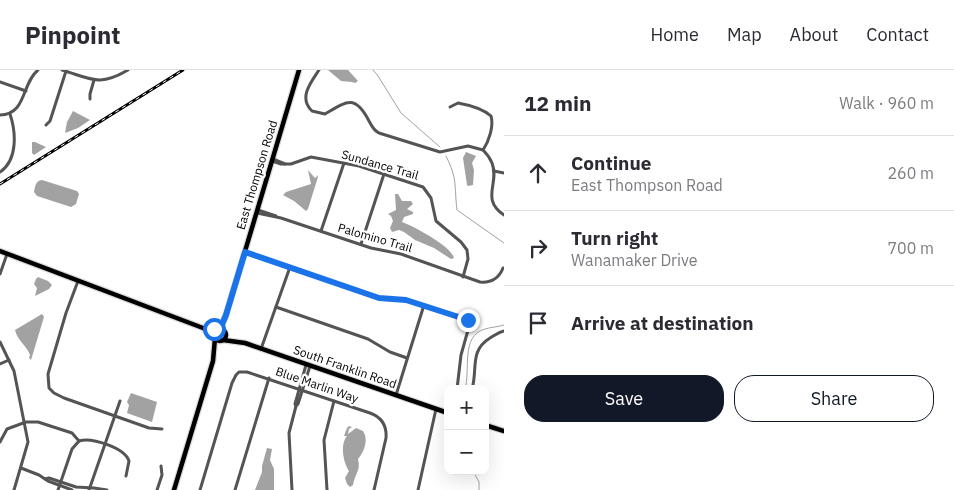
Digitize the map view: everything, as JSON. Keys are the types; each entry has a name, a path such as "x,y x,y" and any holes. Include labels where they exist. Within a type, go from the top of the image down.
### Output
{"main road":[{"name":"East Thompson Road","path":"219,329 226,315 299,70"},
{"path":"0,252 203,328 222,340"},
{"name":"East Thompson Road","path":"225,333 226,315"},
{"path":"174,490 215,351 226,337 225,333 219,329 203,328"},
{"path":"215,351 215,332 219,329"},
{"name":"South Franklin Road","path":"225,333 235,341"},
{"name":"South Franklin Road","path":"222,340 235,341 262,349 444,412"},
{"path":"489,426 504,432"}],"street":[{"path":"0,115 10,114 19,107 31,76 38,70"},
{"path":"46,125 50,120 64,71 94,80 110,80 128,70"},
{"path":"318,70 305,99 308,108 316,113 325,114 344,103 353,103 363,109 372,128 378,133 440,152 468,146 483,150 493,164 492,201 504,215"},
{"path":"90,99 94,80"},
{"path":"0,82 26,91"},
{"path":"450,107 458,103 463,104 486,112 491,116 492,125 483,150"},
{"path":"0,172 9,165 13,152 13,122 10,114"},
{"name":"Sundance Trail","path":"273,160 291,164 311,157 344,163 418,185 427,191 431,198 436,221 461,242 467,250 468,259 463,277"},
{"path":"322,232 344,163"},
{"path":"494,171 504,173"},
{"path":"361,244 384,174"},
{"name":"Palomino Trail","path":"257,211 361,244 401,254 480,282 488,282 498,277 504,268"},
{"path":"245,252 379,298 406,300 468,320 470,323 461,355 457,385"},
{"path":"0,274 7,254"},
{"path":"262,349 290,267"},
{"path":"78,281 66,313 48,374 49,388 59,397 149,428 162,429"},
{"path":"396,395 424,305"},
{"path":"276,307 368,339 390,352 407,358"},
{"path":"473,385 477,351 490,338 504,331"},
{"path":"0,342 14,371 28,442 14,490"},
{"path":"0,364 9,360"},
{"path":"292,490 289,433 295,404 308,365"},
{"name":"Blue Marlin Way","path":"200,490 232,383 239,372 248,372 269,378 375,415 384,424 386,438 374,490"},
{"path":"235,490 269,378"},
{"path":"90,489 120,401"},
{"path":"327,490 324,440 334,401"},
{"path":"418,490 436,409"},
{"path":"0,442 7,429 33,421 72,433 79,441"},
{"path":"58,490 72,449 79,441 91,440 120,450 126,455 130,464 126,476"},
{"path":"157,490 162,475 161,466"},
{"path":"21,468 49,478 72,490"},
{"path":"60,484 107,490"}],"shaded area":[{"path":"328,70 348,70 358,81 355,83 341,81"},
{"path":"73,111 90,120 78,128 65,133 67,122"},
{"path":"32,142 46,147 34,155 32,153"},
{"path":"466,152 476,156 472,163 474,170 473,185 468,186 463,158"},
{"path":"308,170 314,177 316,178 317,175 318,177 306,211 283,195 286,192 311,184"},
{"path":"42,180 77,191 79,194 76,204 71,207 37,196 34,192 35,186"},
{"path":"395,194 398,194 402,201 411,201 413,204 407,209 413,212 413,214 404,217 402,222 440,243 454,258 451,259 404,232 399,230 392,232 390,228 393,221 388,214 396,210"},
{"path":"38,277 52,285 49,289 35,296 37,288 34,284"},
{"path":"42,314 44,317 31,360 29,352 15,330"},
{"path":"131,393 157,402 152,422 127,413 129,405 127,402"},
{"path":"349,426 352,427 349,429 348,434 356,428 363,431 366,438 364,449 358,459 358,469 353,485 350,487 345,478 349,471 344,458 343,448 347,436 344,436"},
{"path":"267,448 272,449 270,460 274,469 274,490 255,490 262,472"}],"waterway":[{"path":"373,70 401,113 440,147"},
{"path":"446,156 454,177 457,210 504,243"},
{"path":"466,385 469,346 472,339 477,333 485,329 504,325"},
{"path":"475,475 479,482 479,490"}],"railway":[{"path":"0,184 183,70"}],"route":[{"path":"214,329 220,329 223,324 245,252 379,298 406,300 468,320"}]}
